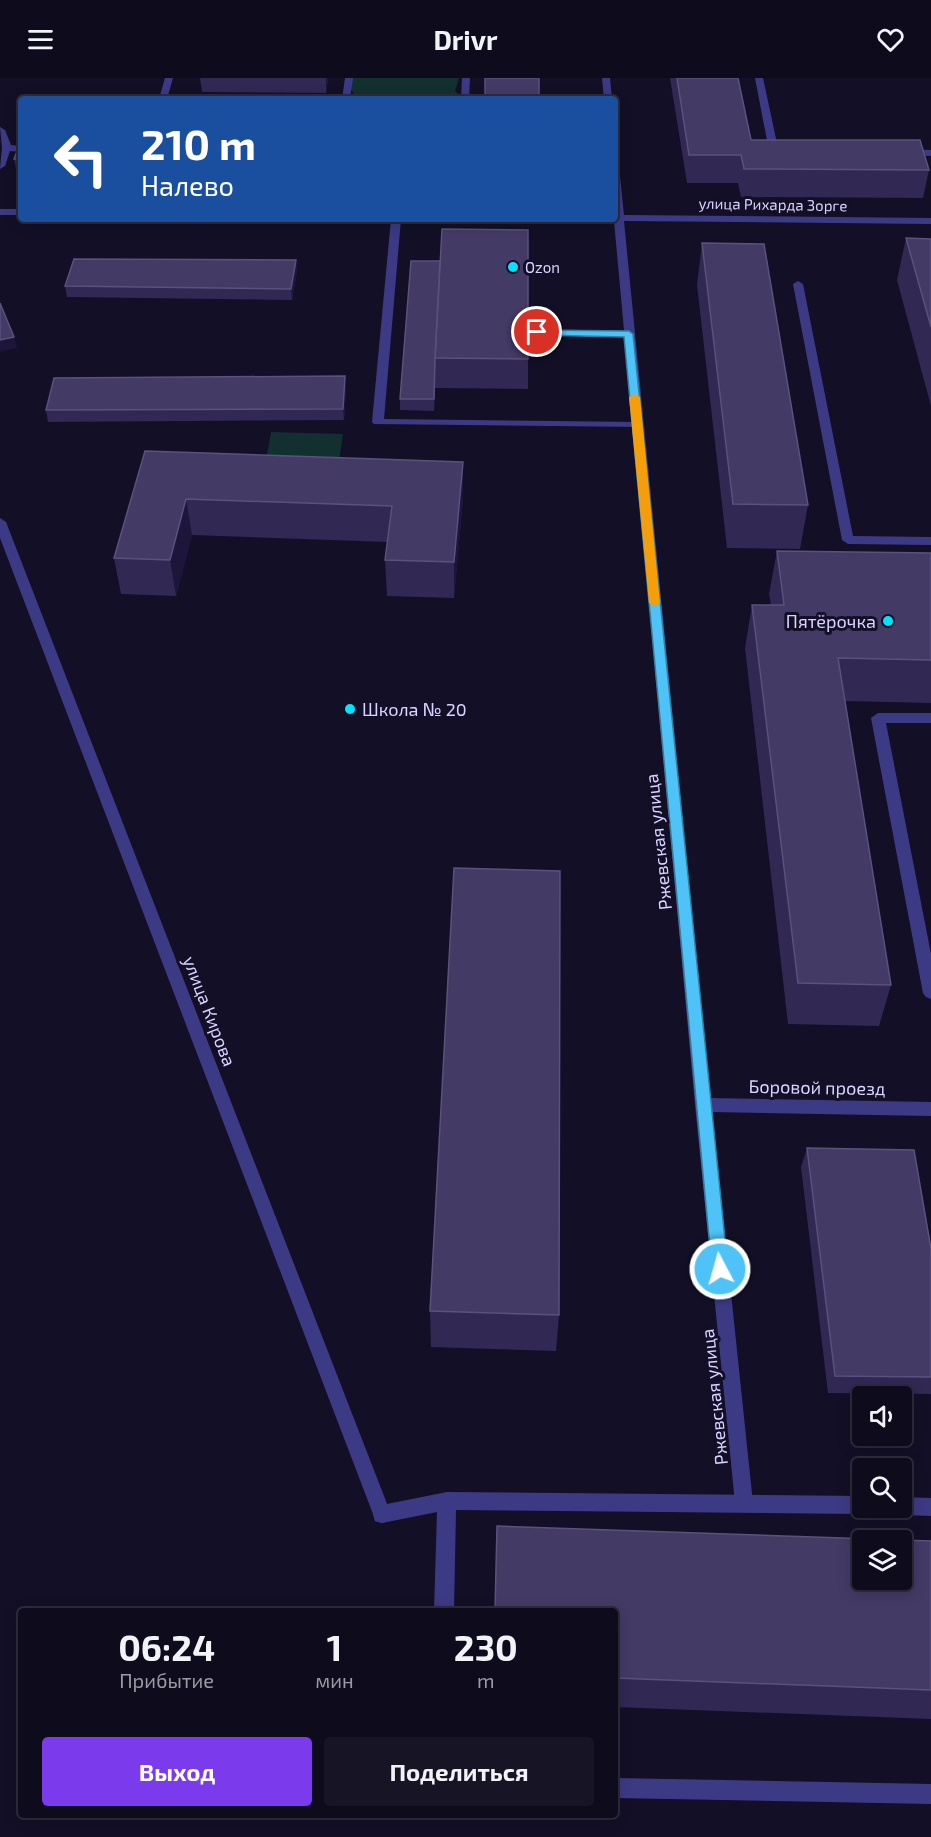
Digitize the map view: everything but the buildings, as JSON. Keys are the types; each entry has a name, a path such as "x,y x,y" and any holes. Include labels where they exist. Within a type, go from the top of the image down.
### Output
{"street":[{"path":"164,96 169,78"},
{"path":"346,96 349,78"},
{"path":"465,96 466,78"},
{"path":"606,78 608,96"},
{"path":"759,78 774,151 796,151"},
{"path":"0,130 7,148 0,166"},
{"path":"7,148 18,148"},
{"path":"897,152 931,153"},
{"path":"0,212 18,212"},
{"name":"улица Рихарда Зорге","path":"618,218 931,221"},
{"path":"396,222 378,422 637,425"},
{"name":"Ржевская улица","path":"617,222 744,1503"},
{"path":"798,284 848,540 931,540"},
{"path":"537,332 629,334"},
{"name":"улица Кирова","path":"0,522 382,1514 447,1501"},
{"path":"931,718 878,718 931,993"},
{"name":"Боровой проезд","path":"703,1105 931,1109"},
{"path":"444,1608 447,1501 852,1505"},
{"path":"912,1506 931,1507"},
{"path":"618,1788 931,1794"}],"green space":[{"path":"349,78 459,78 455,91 460,95 355,96 349,86"},
{"path":"271,432 343,434 338,468 265,466"}],"slow traffic":[{"path":"635,397 654,603"}],"place":[{"name":"Ozon","path":"513,267"},
{"name":"Пятёрочка","path":"888,621"},
{"name":"Школа № 20","path":"350,709"}],"route":[{"path":"537,332 629,334 720,1269"}]}
